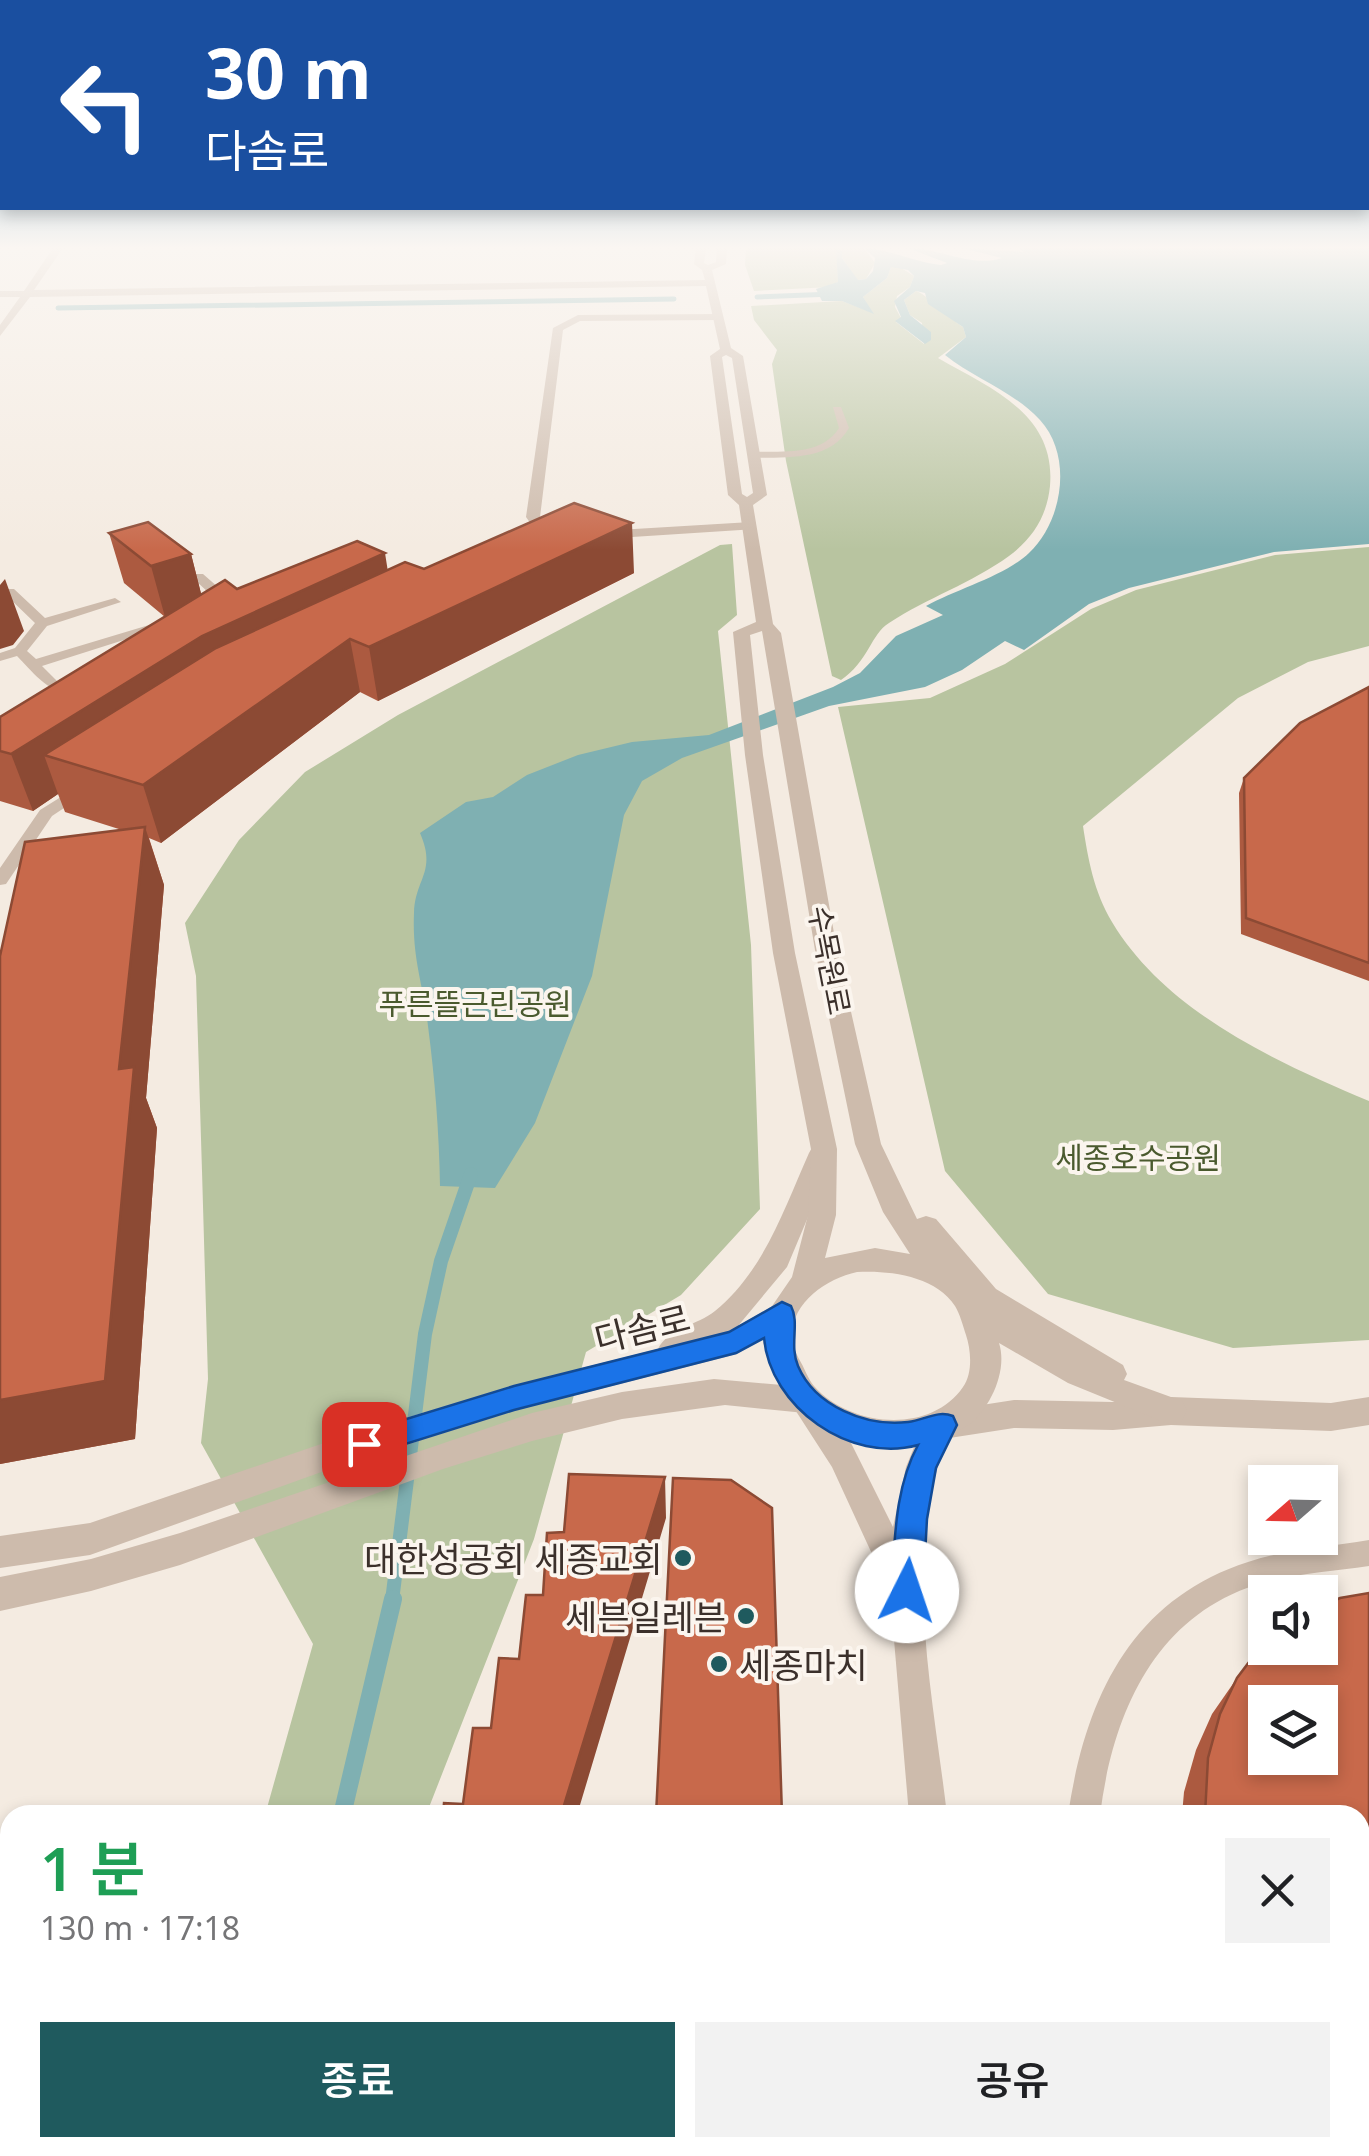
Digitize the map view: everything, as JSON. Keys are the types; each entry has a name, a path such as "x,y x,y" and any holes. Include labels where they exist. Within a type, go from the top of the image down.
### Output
{"street":[{"path":"555,349 533,517 540,527 579,536 751,526"},
{"name":"수목원로","path":"746,504 760,495 737,356 726,350 716,356 735,495 746,504 764,624 773,633 826,950 868,1144 897,1212 944,1280"},
{"name":"수목원로","path":"764,624 741,632 754,755 784,953 824,1149 822,1215 804,1283"},
{"path":"868,1144 934,1238 986,1297 1171,1411"},
{"path":"638,1369 725,1320 777,1259 824,1149"},
{"name":"다솜로","path":"0,1552 90,1539 327,1456 514,1398 736,1342 782,1313 804,1283 821,1270 852,1260 884,1259 915,1266 944,1280 997,1328 1056,1363 1119,1393 1171,1411"},
{"name":"다솜로","path":"943,1425 968,1407 985,1382 990,1355 984,1327 968,1301"},
{"path":"782,1313 777,1342 786,1372 843,1457 907,1591"},
{"name":"다솜로","path":"0,1594 66,1584 116,1569 564,1417 717,1392 805,1400 834,1421 870,1434 909,1435 943,1425 1014,1414 1113,1416 1171,1411 1331,1417 1369,1412"},
{"path":"927,1805 907,1591 912,1519 921,1467 943,1425"}],"lane":[{"path":"754,455 800,452 832,442 844,428 837,409"},
{"path":"199,576 230,605 212,610"},
{"path":"10,592 42,622"},
{"path":"0,657 20,651 42,622 115,602"},
{"path":"222,626 240,617"},
{"path":"32,665 176,622"},
{"path":"20,651 53,685 91,690 61,707"},
{"path":"0,880 46,813 94,781"},
{"path":"1085,1805 1088,1768 1106,1712 1140,1651 1171,1617 1214,1588 1248,1574 1369,1554"}],"green space":[{"path":"951,349 938,358 1016,407 1043,440 1049,461 1050,486 1042,517 1018,549 995,566 889,623 841,680 832,676 786,461 772,364 777,350"},
{"name":"푸른뜰근린공원","path":"732,544 737,615 718,631 751,945 760,1209 681,1295 586,1352 534,1539 430,1805 268,1805 313,1644 201,1443 208,1379 196,976 185,923 239,840 305,772 398,715 720,545"},
{"name":"세종호수공원","path":"1369,547 1369,646 1308,662 1238,698 1083,826 1093,875 1106,911 1135,954 1162,982 1226,1031 1369,1101 1369,1340 1233,1348 1048,1294 945,1171 838,707 930,698 1005,664 1091,609 1136,590 1275,555"}],"water":[{"path":"952,349 1369,349 1369,544 1274,552 1129,588 1089,604 1024,650 1005,641 962,670 925,687 829,706 682,758 642,781 624,815 592,976 535,1123 495,1188 440,1186 433,1066 415,944 415,901 426,866 420,833 466,802 493,797 527,775 578,755 632,742 709,735 833,687 860,673 896,636 943,615 926,606 994,575 1029,553 1041,540 1056,506 1060,488 1057,451 1040,420 1018,401 945,355"}],"building":[{"path":"574,503 632,523 369,647 350,639 143,785 44,755 216,648 405,562 424,569"},
{"path":"148,522 191,554 151,566 109,533"},
{"path":"357,541 385,553 202,636 11,754 0,751 0,717 225,580 237,589"},
{"path":"1369,687 1369,963 1246,918 1244,778 1300,723"},
{"path":"145,827 119,1069 134,1067 105,1381 0,1400 0,956 25,842"},
{"path":"569,1474 665,1477 564,1805 444,1805 463,1804 473,1728 491,1728 499,1658 519,1659 526,1595 543,1595 547,1533 564,1532"},
{"path":"673,1478 731,1480 772,1508 782,1805 657,1805"},
{"path":"1369,1593 1369,1805 1206,1805 1208,1758 1220,1714 1248,1663 1338,1665 1338,1599"}],"waterway":[{"path":"392,1601 425,1334 441,1261 471,1174"},
{"path":"344,1805 393,1599"}],"place":[{"name":"대한성공회 세종교회","path":"683,1558"},
{"name":"세븐일레븐","path":"746,1616"},
{"name":"세종마치","path":"719,1664"}],"route":[{"path":"364,1444 514,1398 736,1342 782,1313 777,1342 786,1372 805,1400 834,1421 870,1434 909,1435 943,1425 921,1467 912,1519 907,1591"}]}
